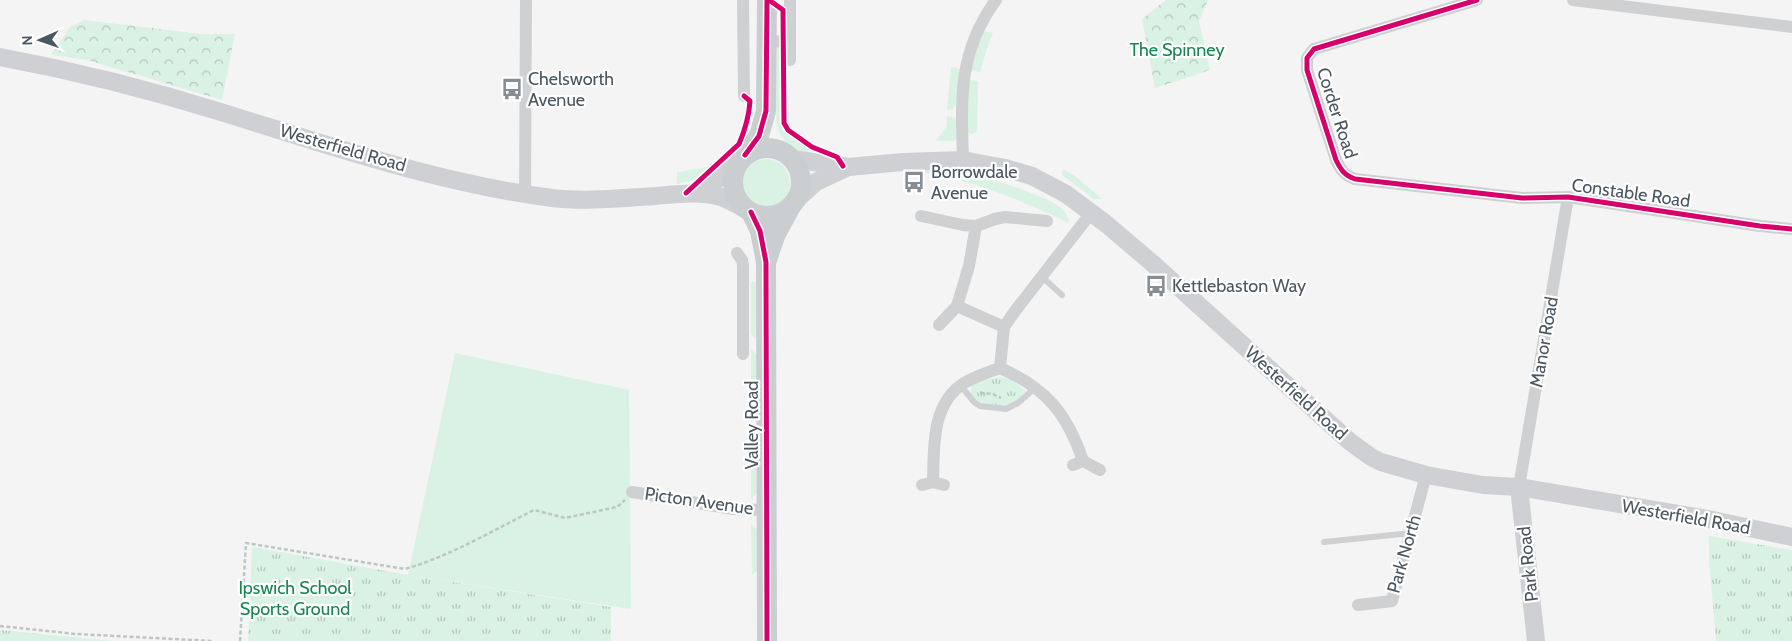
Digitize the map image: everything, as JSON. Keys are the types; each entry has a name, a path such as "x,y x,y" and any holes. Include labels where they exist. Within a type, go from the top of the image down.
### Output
{"main road":[{"path":"766,111 772,136 777,145 798,168 801,179 800,190 793,203 782,212 772,216 761,216 748,210 739,201 732,183 734,173 742,159 759,136 766,111 767,0"},
{"name":"Westerfield Road","path":"0,57 40,64 124,84 455,180 525,194 568,200 693,193 722,198 748,210"},
{"path":"742,159 755,150 766,148 788,155"},
{"name":"Westerfield Road","path":"788,155 848,167 903,162 963,160 1005,168 1032,176 1066,194 1151,262 1363,452 1381,462 1426,475 1708,519 1792,537"},
{"name":"Westerfield Road","path":"693,193 713,183 742,159"},
{"name":"Westerfield Road","path":"793,203 816,182 848,167"},
{"name":"Valley Road","path":"766,268 775,236 793,203"},
{"name":"Valley Road","path":"748,210 760,231 766,268 767,641"},
{"name":"Park Road","path":"1519,488 1536,641"}],"street":[{"path":"525,194 526,0"},
{"path":"743,0 744,96"},
{"path":"790,0 790,60"},
{"path":"963,160 961,110 964,71 975,37 996,0"},
{"name":"Corder Road","path":"1347,176 1341,171 1336,160 1307,70 1307,58 1314,49 1477,0"},
{"path":"1573,0 1792,27"},
{"path":"767,42 790,41"},
{"path":"743,72 767,70"},
{"name":"Constable Road","path":"1347,176 1355,179 1522,198 1568,197 1760,226 1792,228"},
{"name":"Manor Road","path":"1519,488 1568,197"},
{"path":"1000,368 1004,327 1091,213"},
{"path":"921,216 976,226 1005,217 1047,221"},
{"path":"939,325 957,306 969,266 976,226"},
{"path":"737,253 742,260 743,274 743,349 766,345"},
{"path":"743,274 766,268"},
{"path":"957,306 1004,327"},
{"path":"933,484 935,438 940,415 951,396 963,390 981,375 1000,368 1036,387 1054,405 1062,415 1076,443 1078,463 1100,470"},
{"name":"Park North","path":"1358,605 1392,601 1426,475"},
{"name":"Picton Avenue","path":"632,496 733,509 766,510"}],"lane":[{"path":"1042,277 1062,295"},
{"path":"963,390 980,406 1006,409 1018,403 1036,387"},
{"path":"1324,542 1411,533"}],"path":[{"path":"963,390 993,394 1004,400"},
{"path":"240,641 246,543 405,569 477,539 534,510 565,518 617,507 632,496"},
{"path":"0,626 76,634 213,641"}],"green space":[{"name":"The Spinney","path":"1166,0 1208,0 1199,21 1210,70 1155,88 1142,19"},
{"path":"84,20 202,34 235,34 222,100 87,60 51,55 70,27"},
{"path":"985,31 993,33 980,72 971,70 977,47"},
{"path":"776,46 780,46 780,123 784,132 809,148 810,155 792,148 784,140 776,123"},
{"path":"951,67 960,70 956,105 953,109 947,110"},
{"path":"969,80 978,81 977,131 973,134 968,133"},
{"path":"947,116 956,118 956,139 954,141 936,141 947,126"},
{"path":"766,159 775,161 783,166 788,174 790,183 788,192 783,200 775,205 766,207 757,205 749,200 744,192 742,183 744,174 749,166 757,161"},
{"path":"709,167 694,180 677,184 677,172"},
{"path":"908,169 958,173 1004,183 1057,205 1065,212 1069,223 991,190 948,177 908,172"},
{"path":"1063,169 1074,175 1102,199 1094,199 1062,175"},
{"path":"751,282 755,282 757,285 757,336 754,339 751,334"},
{"path":"751,349 757,355 757,409 753,412 751,411"},
{"path":"455,353 629,390 631,609 408,575"},
{"path":"1000,377 1010,379 1026,391 1013,403 1000,407 984,404 971,394 972,385"},
{"path":"751,451 756,452 757,492 751,500"},
{"path":"751,523 757,530 757,571 752,575"},
{"path":"1709,536 1792,550 1792,641 1716,641 1709,559"},
{"name":"Ipswich School Sports Ground","path":"252,547 408,575 611,607 611,641 248,641"},
{"path":"0,630 113,641 0,641"}],"cycle path":[{"path":"745,155 759,136 766,111 767,0"},
{"path":"769,0 783,10 784,123 788,130 812,147 837,157 843,166"},
{"path":"1477,0 1314,49 1307,58 1307,70 1336,160 1345,174 1355,179 1522,198 1568,197 1760,226 1792,229"},
{"path":"686,193 739,144 746,123 750,101 744,96"},
{"path":"751,212 760,231 766,262 767,641"}],"place":[{"name":"Chelsworth Avenue","path":"512,89"},
{"name":"Borrowdale Avenue","path":"914,182"},
{"name":"Kettlebaston Way","path":"1156,286"}]}
